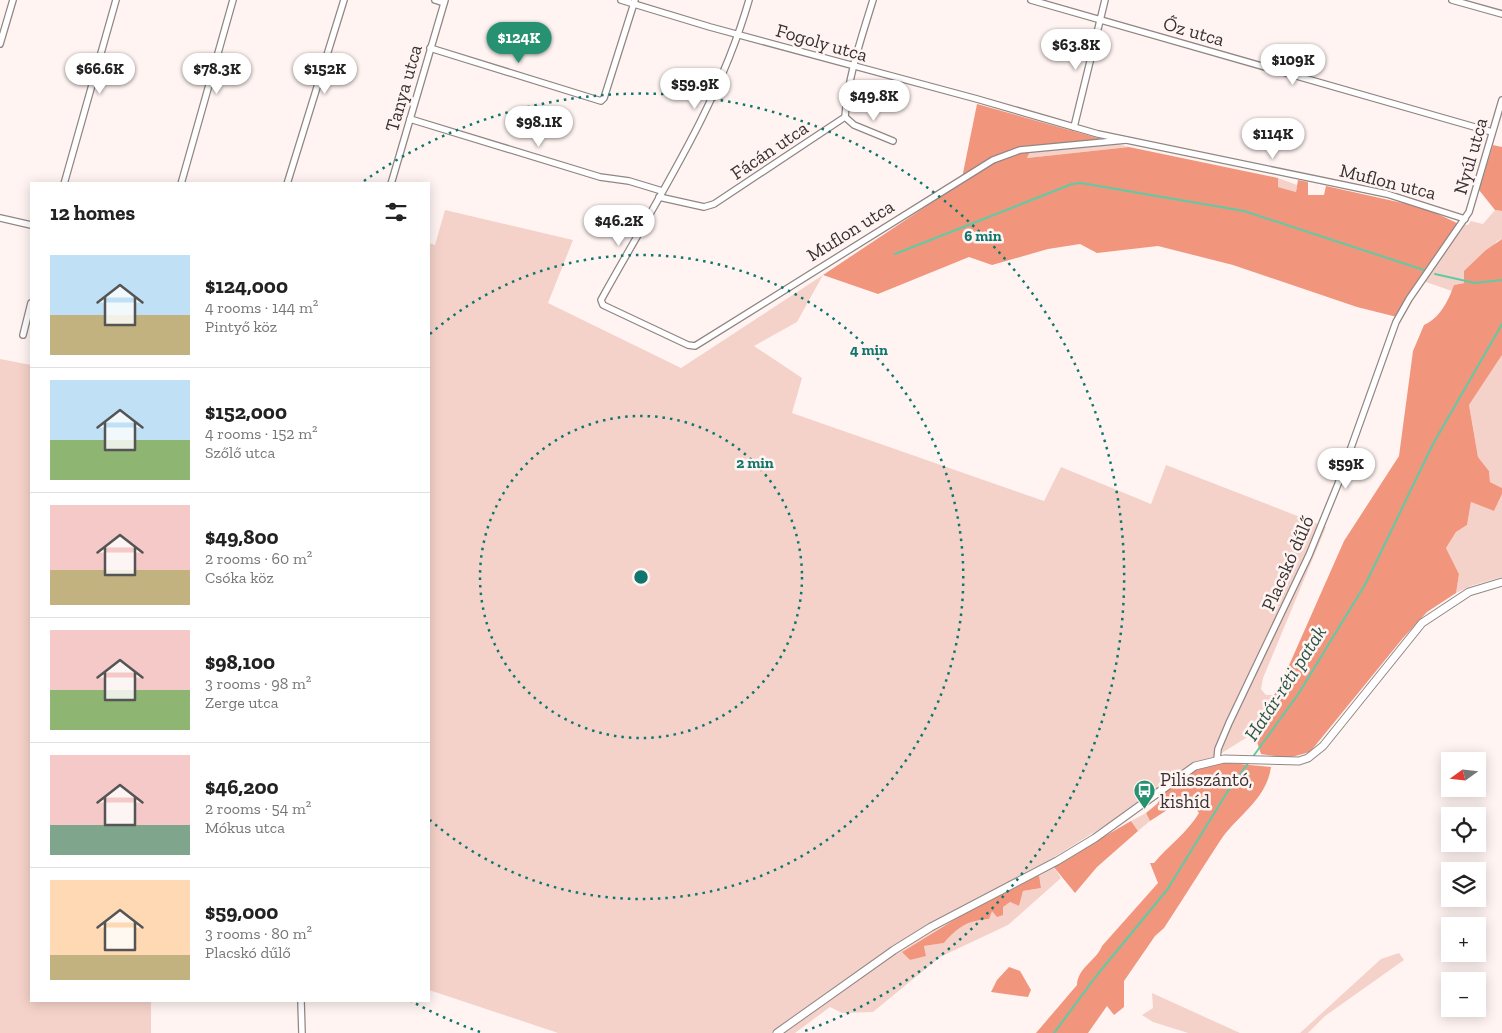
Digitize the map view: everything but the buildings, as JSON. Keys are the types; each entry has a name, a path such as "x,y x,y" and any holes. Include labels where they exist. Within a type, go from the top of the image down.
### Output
{"street":[{"path":"0,44 14,0"},
{"path":"65,182 116,0"},
{"path":"182,182 233,0"},
{"path":"288,182 344,0"},
{"path":"435,0 444,1"},
{"name":"Fogoly utca","path":"621,0 634,2 852,67 977,99 1074,127"},
{"path":"660,194 697,131 739,34 749,0"},
{"path":"873,0 846,92 845,117 854,125 893,141"},
{"name":"Őz utca","path":"1032,0 1492,132"},
{"path":"1074,127 1105,0"},
{"path":"1452,0 1502,14"},
{"name":"Tanya utca","path":"392,182 444,1"},
{"path":"430,48 601,100 604,98 634,2"},
{"name":"Nyúl utca","path":"1465,219 1469,212 1502,100"},
{"name":"Fácán utca","path":"410,119 600,177 629,181 660,194 704,207 714,204 845,117"},
{"name":"Muflon utca","path":"1074,127 1126,140 1386,194 1465,219"},
{"name":"Muflon utca","path":"660,194 601,300 603,305 661,334 695,346 993,160 1020,150 1126,140"},
{"path":"0,218 30,225"},
{"name":"Placskó dűlő","path":"1218,760 1218,749 1229,723 1309,556 1338,484 1396,322 1409,299 1465,219"},
{"path":"23,335 30,307"},
{"path":"777,1033 910,940 1057,862 1095,838 1195,766 1218,760 1300,761 1315,754 1422,623 1460,597 1502,582"},
{"path":"301,1002 302,1033"}],"shaded area":[{"path":"977,104 1112,142 1030,151 1027,158 1129,147 1278,178 1278,187 1296,192 1298,180 1308,182 1308,195 1324,195 1326,186 1425,208 1459,224 1397,317 1357,307 1233,265 1158,246 1097,253 1080,244 1048,249 992,265 969,257 878,294 823,275 961,183"},
{"path":"1112,142 1129,147 1026,158 1030,151"},
{"path":"1493,145 1502,147 1502,211 1495,210 1479,190"},
{"path":"1278,178 1297,185 1296,192 1278,187"},
{"path":"445,210 573,240 548,303 681,368 823,275 797,322 754,346 802,378 792,413 1044,501 1061,467 1151,504 1166,465 1326,527 1263,678 1261,689 1266,695 1274,695 1254,733 903,951 910,960 926,955 924,946 944,943 955,930 1010,902 1019,906 1023,891 1041,888 1039,875 1053,866 1061,878 1008,925 940,957 873,1012 842,1013 830,1007 795,1033 558,1033 430,990 430,243 435,245"},
{"path":"1495,210 1502,211 1502,239 1497,241 1464,283 1454,285 1452,291 1420,280 1459,224 1468,225 1471,221 1483,224"},
{"path":"1502,239 1502,355 1469,405 1478,457 1489,471 1490,482 1502,488 1502,494 1494,511 1471,502 1467,525 1456,532 1446,548 1459,574 1456,593 1427,612 1403,638 1310,752 1288,758 1261,754 1254,733 1279,688 1344,541 1399,456 1413,351 1424,325 1439,313 1454,285 1464,283 1464,271 1486,250"},
{"path":"1502,355 1502,488 1490,482 1489,471 1478,457 1469,405"},
{"path":"0,359 30,365 30,1002 151,1002 151,1033 0,1033"},
{"path":"1502,494 1502,577 1471,586 1456,593 1459,574 1446,548 1456,532 1467,525 1471,502 1494,511"},
{"path":"1204,763 1271,767 1268,779 1257,798 1220,841 1164,928 1155,936 1124,981 1124,1007 1114,1015 1107,1006 1088,1033 1036,1033 1077,985 1080,973 1158,883 1150,863 1154,863 1189,827 1199,813 1190,800 1178,803 1150,821 1146,813 1157,804 1168,786"},
{"path":"1146,813 1150,821 1138,831 1131,821"},
{"path":"1131,821 1138,831 1097,867 1075,893 1053,866"},
{"path":"1039,875 1041,888 1023,891 1019,906 1010,902 1003,907 1003,915 997,917 992,911 989,919 964,925 944,943 924,946 926,956 910,960 902,952 970,910"},
{"path":"1399,953 1404,960 1325,1016 1308,1033 1300,1033 1381,959"},
{"path":"1009,967 1020,971 1031,990 1028,997 991,992 997,980"},
{"path":"1152,993 1240,1033 1188,1033 1153,1022 1142,1015 1153,1008"}],"waterway":[{"path":"895,254 1072,184 1081,183 1244,211 1424,270"},
{"path":"1435,274 1475,283 1502,280"},
{"name":"Határ-réti patak","path":"1252,758 1299,693 1366,583 1433,444 1502,324"},
{"name":"Határ-réti patak","path":"1054,1033 1097,975 1167,890 1226,794 1249,762"}],"place":[{"name":"Pilisszántó, kishíd","path":"1144,809"}]}
